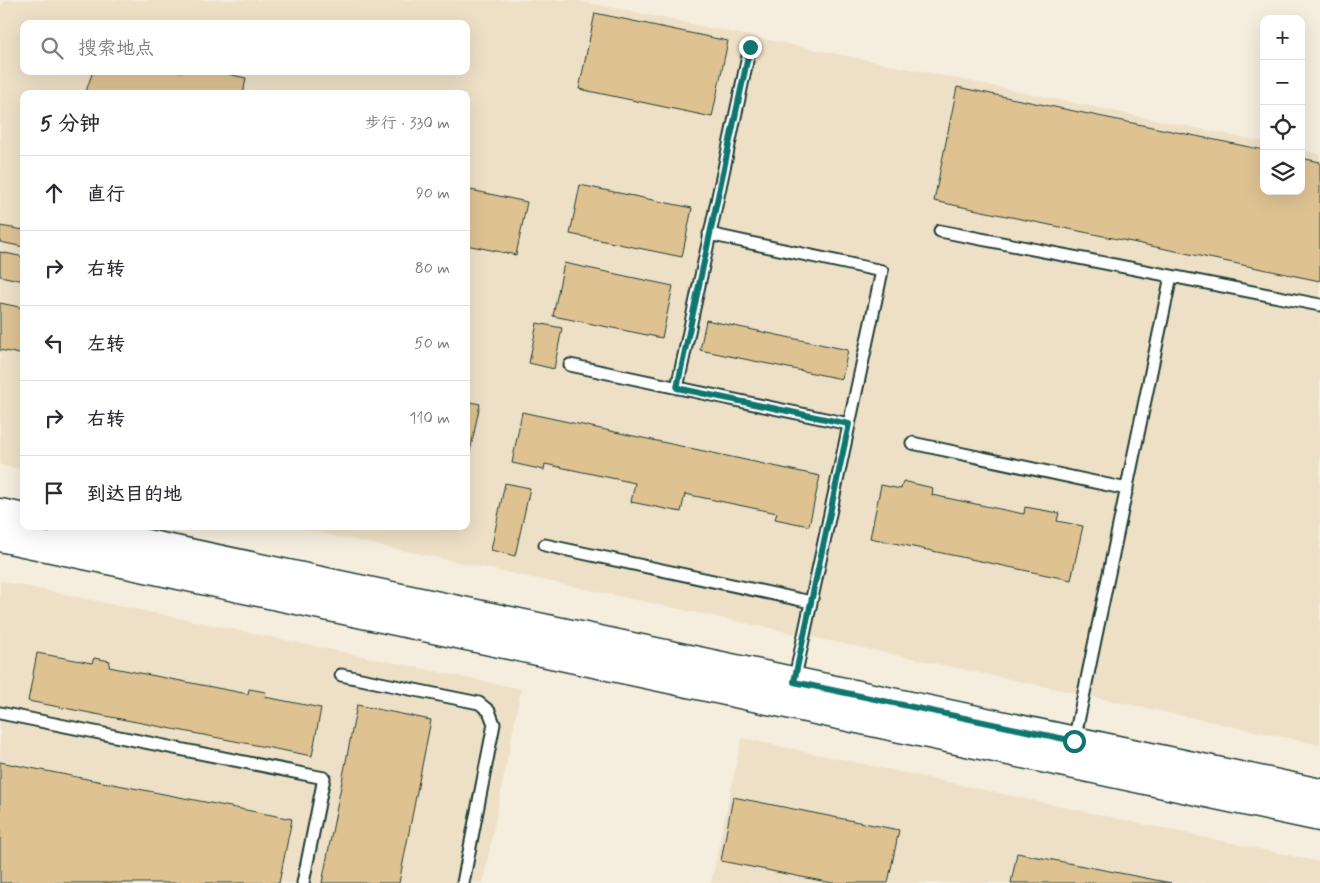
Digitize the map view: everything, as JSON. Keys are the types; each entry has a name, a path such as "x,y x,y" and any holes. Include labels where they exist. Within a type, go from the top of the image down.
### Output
{"street":[{"path":"0,513 20,517"},
{"path":"81,530 1320,793"},
{"path":"0,537 1320,817"}],"lane":[{"path":"677,388 750,47"},
{"path":"940,231 1320,305"},
{"path":"709,234 882,271 794,682"},
{"path":"1074,741 1171,276"},
{"path":"570,365 849,424"},
{"path":"912,443 1126,489"},
{"path":"545,546 811,602"},
{"path":"341,675 479,703 489,711 494,724 463,883"},
{"path":"0,714 324,778 303,883"}],"shaded area":[{"path":"5,0 575,0 1260,141 1260,195 1305,195 1305,151 1320,154 1320,745 307,530 470,530 470,90 20,90 20,469 0,465 0,8"},
{"path":"0,581 521,689 483,883 0,883"},
{"path":"742,738 1320,862 1320,883 711,883"}],"building":[{"path":"595,13 728,41 712,117 579,89"},
{"path":"92,75 232,75 246,78 244,90 86,90"},
{"path":"957,87 1260,149 1260,195 1305,195 1305,159 1320,162 1320,281 934,201"},
{"path":"580,185 692,208 682,257 570,234"},
{"path":"470,190 527,202 516,255 470,246"},
{"path":"0,226 20,229 20,246 0,242"},
{"path":"0,252 20,256 20,280 0,276"},
{"path":"564,263 673,286 662,338 553,316"},
{"path":"0,303 20,307 20,354 0,350"},
{"path":"706,320 848,350 842,379 700,350"},
{"path":"537,323 562,328 554,369 529,363"},
{"path":"470,402 480,404 470,452"},
{"path":"522,412 820,476 809,526 775,519 777,513 685,494 681,512 631,502 635,483 545,464 544,470 512,463"},
{"path":"903,481 933,488 932,495 1024,514 1025,507 1059,513 1057,521 1083,526 1071,580 870,538 881,485 901,489"},
{"path":"505,483 530,488 515,556 491,550"},
{"path":"37,653 92,663 94,658 110,661 109,667 248,694 249,689 266,692 265,697 321,708 312,756 28,701"},
{"path":"357,705 431,720 399,883 322,883"},
{"path":"0,762 292,819 279,883 0,883"},
{"path":"733,797 899,830 888,883 832,883 721,861"},
{"path":"1017,853 1171,883 1011,883"}],"route":[{"path":"750,47 677,388 849,424 794,682 1074,741"}]}
